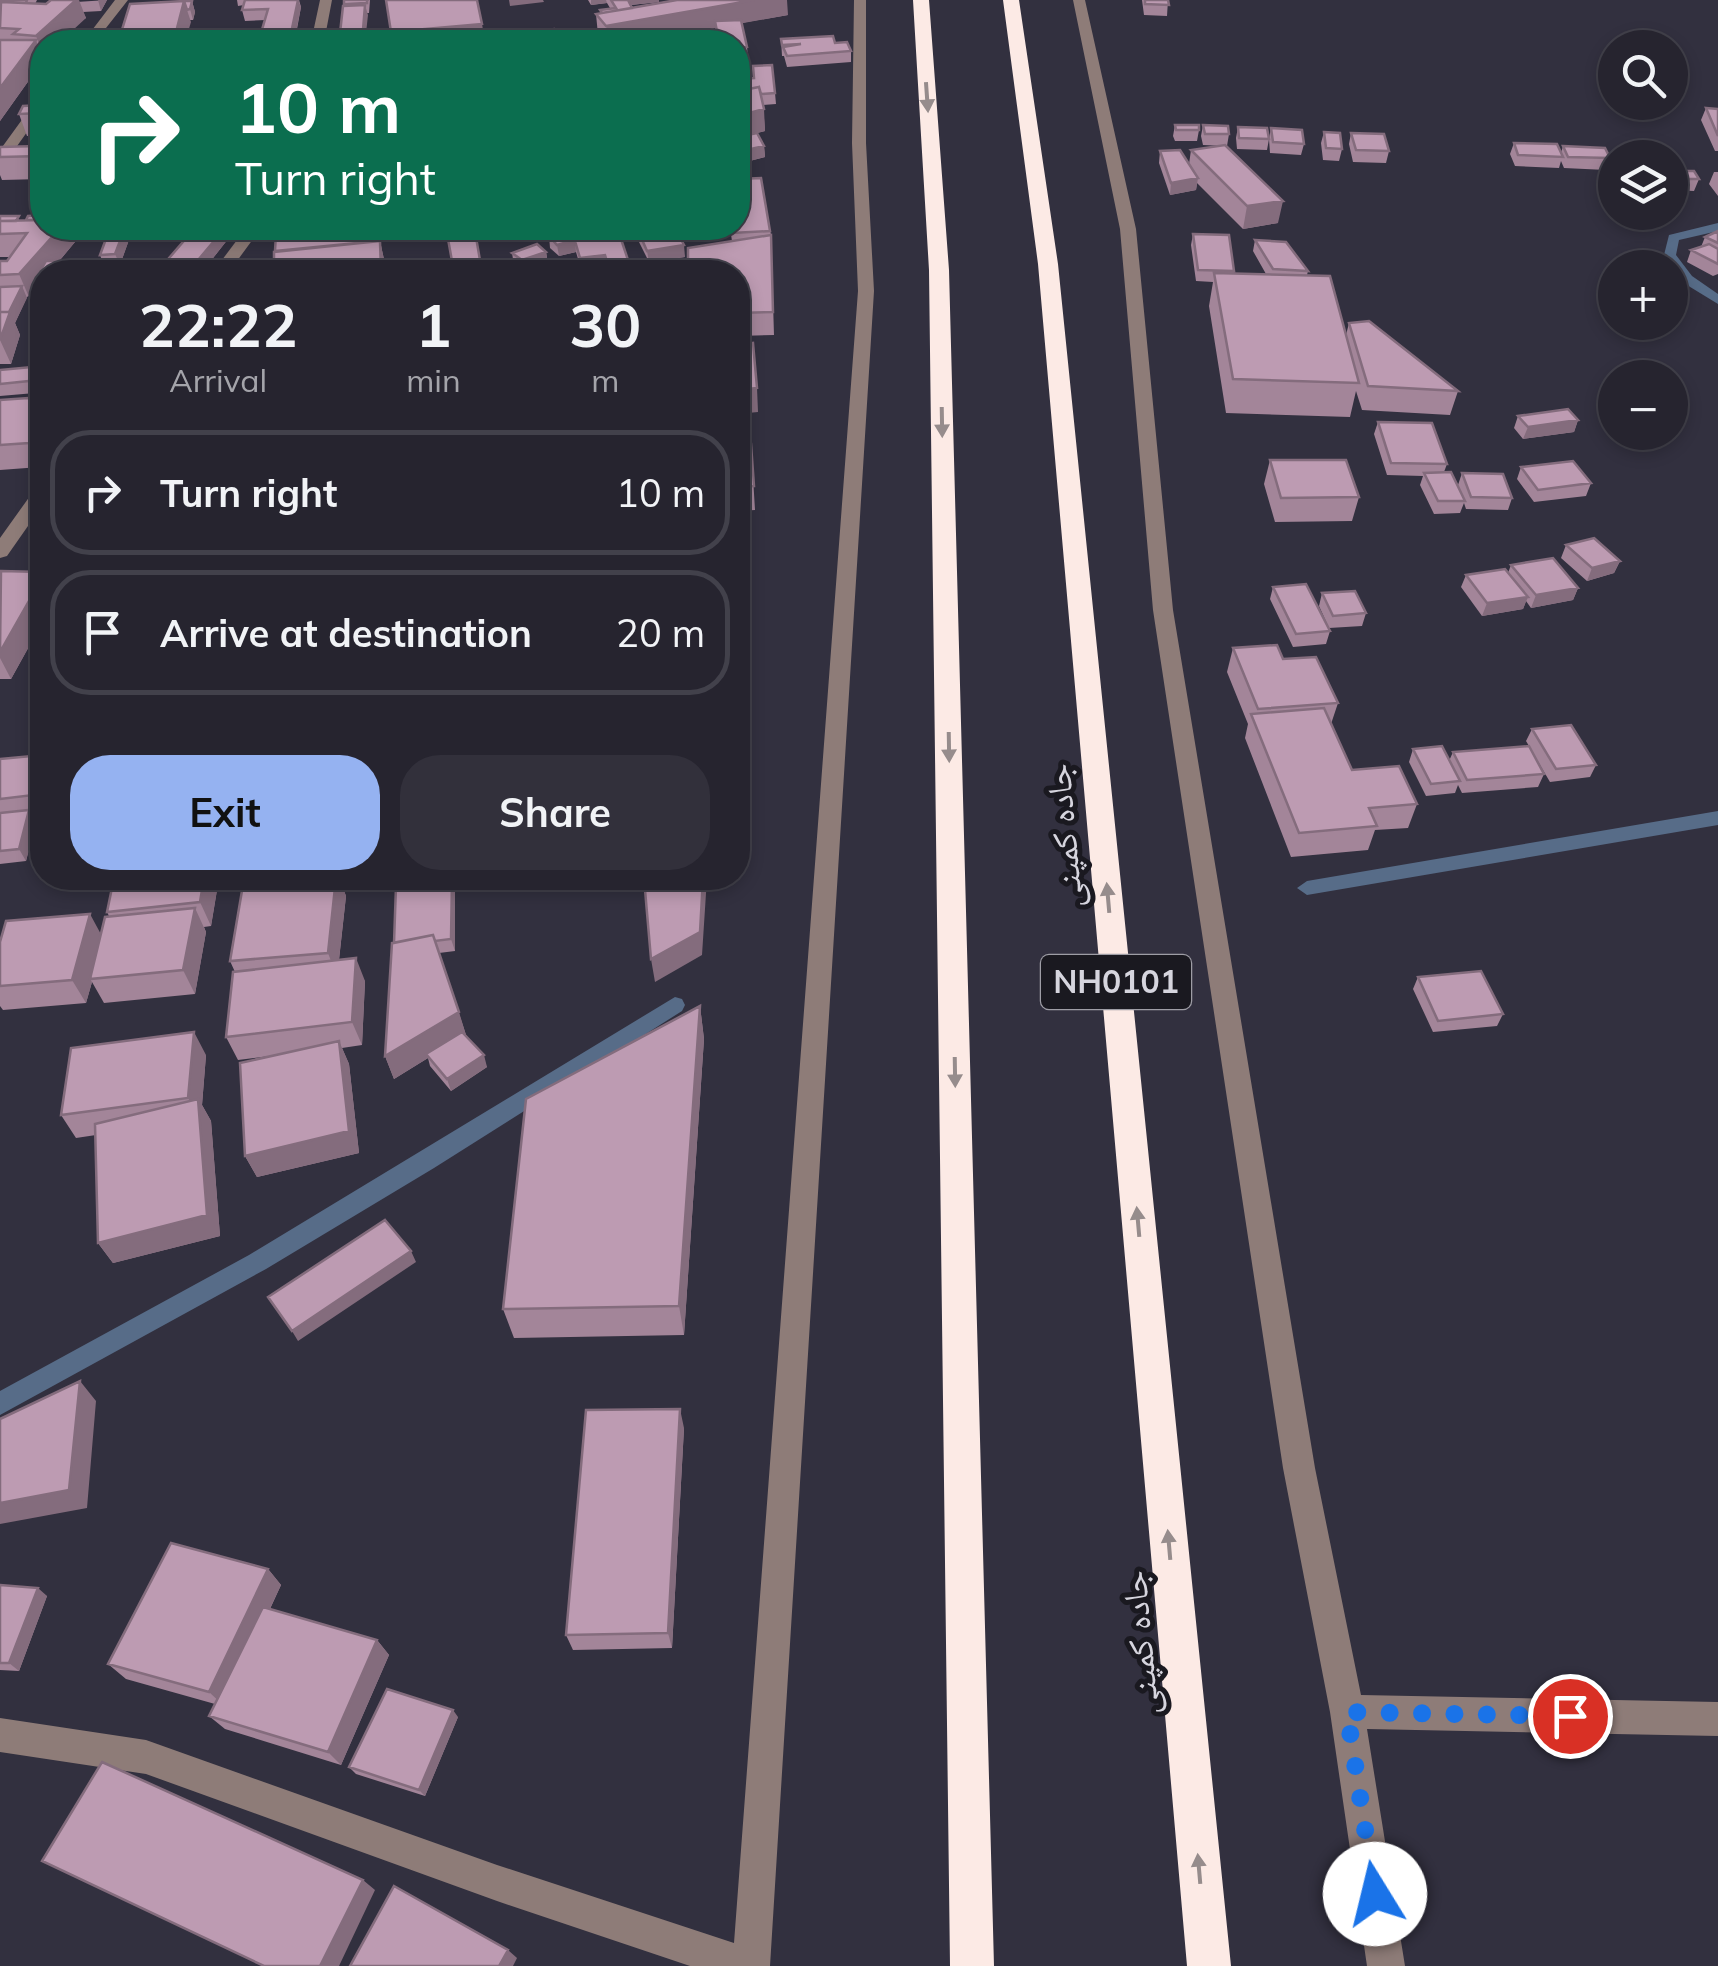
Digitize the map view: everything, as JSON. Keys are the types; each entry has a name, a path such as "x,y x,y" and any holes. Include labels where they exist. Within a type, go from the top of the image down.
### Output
{"highway":[{"path":"921,0 940,270 972,1966"},
{"name":"جاده کمپنی","path":"1011,0 1048,264 1208,1966"}],"street":[{"path":"98,30 122,0"},
{"path":"320,30 326,0"},
{"path":"0,1735 146,1757 497,1883 748,1966 866,291 860,0"},
{"path":"1078,0 1128,229 1163,610 1300,1468 1347,1712 1386,1966"},
{"path":"0,160 30,119"},
{"path":"3,538 30,507"},
{"path":"1347,1712 1718,1719"}],"building":[{"path":"0,0 27,0 26,3"},
{"path":"51,0 76,0 43,30 30,30 30,35 13,34 19,29 0,28 1,2 46,4"},
{"path":"245,0 298,0 292,30 262,30 268,9 242,10"},
{"path":"344,0 367,0 367,3 344,4"},
{"path":"386,0 477,0 482,24 414,30 391,30"},
{"path":"611,0 628,0 632,8 602,13 600,10 616,8"},
{"path":"677,0 754,0 606,26 596,14"},
{"path":"1145,0 1168,0 1169,5 1145,4"},
{"path":"184,1 177,30 122,30 130,4"},
{"path":"365,5 363,30 340,30 343,6"},
{"path":"741,20 743,30 717,30 715,21"},
{"path":"833,36 835,43 847,42 851,51 787,56 783,47 801,44 782,45 781,39"},
{"path":"0,40 30,40 30,48 0,88"},
{"path":"772,65 775,93 761,94 759,87 750,89 753,66"},
{"path":"759,87 764,109 750,113 750,89"},
{"path":"23,106 30,106 30,114 19,114"},
{"path":"1706,108 1718,109 1718,136"},
{"path":"1175,125 1199,125 1199,130 1176,130"},
{"path":"1203,125 1228,126 1229,134 1205,134"},
{"path":"1238,127 1267,128 1269,139 1239,138"},
{"path":"1271,128 1302,130 1304,144 1273,142"},
{"path":"1324,132 1340,133 1342,149 1326,148"},
{"path":"757,133 764,146 750,149 750,134"},
{"path":"1351,133 1384,134 1389,151 1356,150"},
{"path":"1514,143 1557,144 1563,157 1518,155"},
{"path":"1225,145 1283,201 1247,206 1191,150"},
{"path":"30,146 30,156 0,157 0,147"},
{"path":"1563,146 1598,148 1598,158 1568,157"},
{"path":"1180,150 1198,178 1171,183 1160,151"},
{"path":"1688,171 1694,171 1699,179 1688,179"},
{"path":"750,178 761,178 770,231 750,232"},
{"path":"0,216 19,216 16,221 0,221"},
{"path":"30,220 30,240 49,240 19,274 0,275 0,261 7,261 27,233 0,234 0,221"},
{"path":"1718,231 1718,243 1705,237"},
{"path":"1193,234 1229,235 1234,271 1198,270"},
{"path":"771,235 773,312 750,313 750,260 688,260 688,248"},
{"path":"106,240 120,240 115,254 100,255"},
{"path":"185,240 215,240 198,260 167,260"},
{"path":"276,240 367,240 367,242 275,251"},
{"path":"448,240 477,240 480,260 452,260"},
{"path":"621,240 628,260 606,260 605,255 580,258 575,241"},
{"path":"642,240 681,240 684,245 647,251"},
{"path":"1255,240 1286,242 1308,271 1273,269"},
{"path":"380,241 381,260 274,260 274,252"},
{"path":"537,244 546,252 522,260 512,253"},
{"path":"1709,244 1718,249 1718,264 1691,250"},
{"path":"1214,273 1330,276 1359,383 1233,379"},
{"path":"22,286 9,312 0,312 0,287"},
{"path":"0,312 10,312 0,340"},
{"path":"1369,321 1458,391 1368,386 1349,323"},
{"path":"753,343 757,388 750,389"},
{"path":"30,367 30,381 0,384 0,370"},
{"path":"30,398 29,443 0,445 0,400"},
{"path":"1568,409 1578,420 1528,427 1518,416"},
{"path":"1378,422 1432,423 1447,464 1391,463"},
{"path":"750,444 751,444 754,486 750,486"},
{"path":"1270,460 1346,460 1359,497 1281,498"},
{"path":"1573,461 1591,483 1538,490 1521,467"},
{"path":"1451,472 1465,501 1438,501 1424,473"},
{"path":"1462,473 1503,474 1512,498 1471,497"},
{"path":"1594,538 1620,561 1592,568 1566,545"},
{"path":"1553,558 1578,588 1536,595 1511,565"},
{"path":"1505,569 1528,597 1487,603 1466,575"},
{"path":"1,571 30,572 30,599 0,652"},
{"path":"1306,584 1330,631 1296,634 1273,587"},
{"path":"1355,591 1366,613 1333,616 1322,593"},
{"path":"1277,645 1283,659 1316,657 1338,703 1258,709 1233,648"},
{"path":"1324,708 1352,770 1399,766 1417,804 1369,808 1377,826 1299,833 1251,714"},
{"path":"1571,725 1596,765 1556,769 1532,729"},
{"path":"1442,746 1460,781 1431,784 1413,749"},
{"path":"1529,746 1544,774 1467,780 1453,752"},
{"path":"30,756 30,795 0,799 0,759"},
{"path":"29,810 19,849 0,851 0,813"},
{"path":"112,890 202,890 200,902 107,912"},
{"path":"242,890 335,890 328,953 230,961"},
{"path":"396,890 452,890 451,939 435,941 433,935 394,943"},
{"path":"645,890 702,890 700,932 651,959"},
{"path":"195,908 183,970 90,979 105,917"},
{"path":"90,914 72,980 0,986 0,942 6,921"},
{"path":"433,935 459,1012 385,1056 392,943"},
{"path":"356,958 352,1022 226,1037 233,972"},
{"path":"1481,971 1503,1014 1438,1021 1418,977"},
{"path":"700,1006 679,1306 503,1309 526,1099"},
{"path":"194,1032 188,1098 61,1115 71,1048"},
{"path":"462,1032 484,1055 447,1079 426,1054"},
{"path":"339,1041 349,1131 245,1156 240,1063"},
{"path":"198,1099 207,1215 98,1243 95,1124"},
{"path":"385,1220 411,1251 292,1331 268,1297"},
{"path":"80,1381 69,1490 0,1503 0,1419"},
{"path":"680,1409 668,1633 566,1635 586,1410"},
{"path":"171,1543 268,1569 209,1692 108,1664"},
{"path":"0,1585 38,1588 9,1663 0,1663"},
{"path":"263,1607 377,1640 328,1752 209,1716"},
{"path":"387,1689 453,1710 419,1790 349,1767"},
{"path":"102,1762 363,1880 320,1966 264,1966 42,1861"},
{"path":"394,1886 508,1950 499,1966 350,1966"}],"waterway":[{"path":"1718,227 1673,238 1670,255 1687,279 1718,300"},
{"path":"1307,888 1718,818"},
{"path":"0,1404 172,1311 342,1212 675,1005"}],"route":[{"path":"1375,1894 1347,1712 1570,1716"}]}
